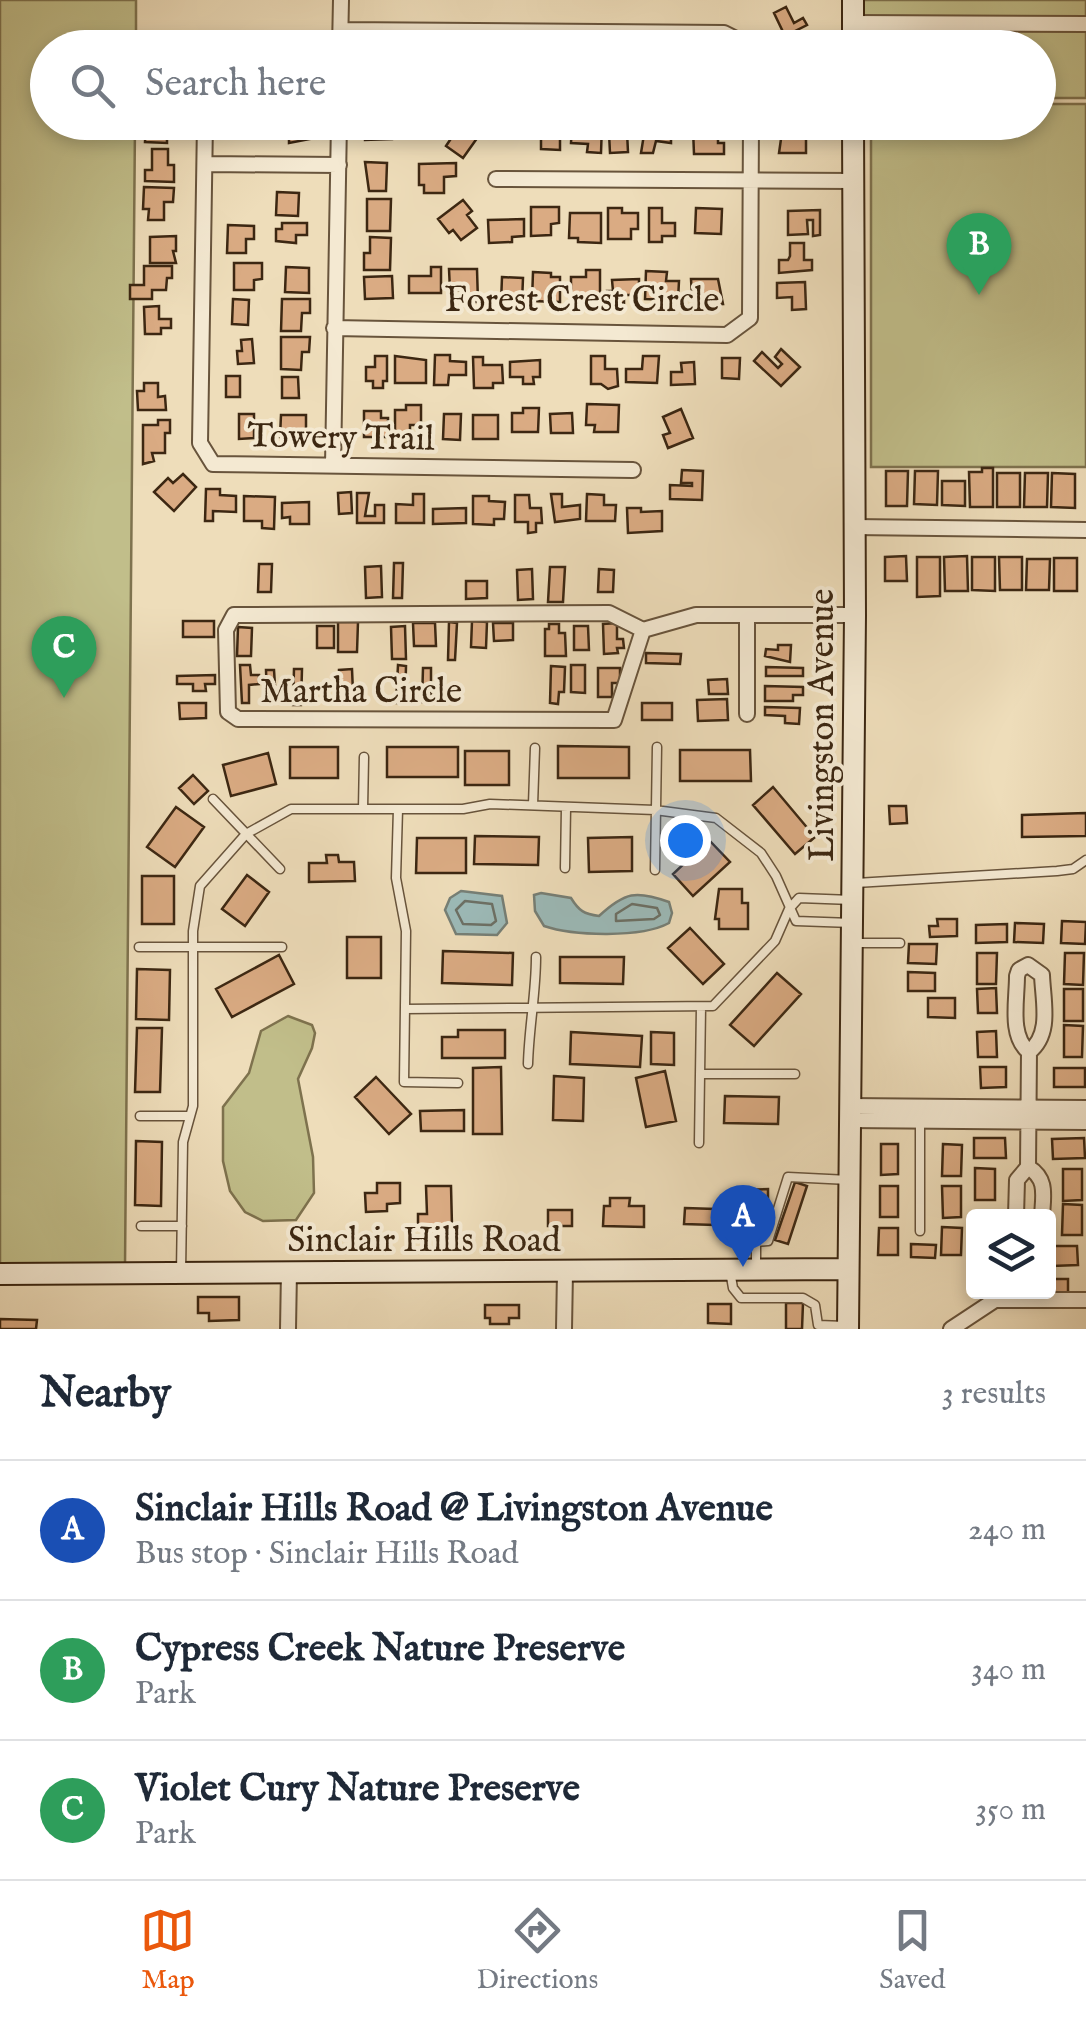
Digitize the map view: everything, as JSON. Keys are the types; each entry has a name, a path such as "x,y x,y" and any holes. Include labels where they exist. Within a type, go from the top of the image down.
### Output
{"street":[{"path":"341,0 341,30"},
{"path":"852,30 853,0"},
{"path":"852,23 1086,24"},
{"name":"Towery Trail","path":"205,140 200,443 213,464 633,470"},
{"path":"332,465 339,140"},
{"name":"Forest Crest Circle","path":"334,328 727,335 750,318 751,140"},
{"name":"Livingston Avenue","path":"848,1328 855,615 853,140"},
{"path":"205,164 339,165"},
{"path":"496,180 853,181"},
{"path":"854,527 1086,530"},
{"name":"Martha Circle","path":"609,613 643,630 614,720 238,719 228,712 226,630 234,615 609,613"},
{"path":"747,615 747,714"},
{"path":"643,630 696,616 855,615"},
{"path":"1028,965 1042,975 1044,1032 1040,1044 1029,1052 1020,1045 1016,1034 1017,976 1028,965"},
{"path":"1016,1209 1017,1180 1028,1168 1029,1052"},
{"path":"1028,1115 1086,1108"},
{"path":"850,1113 1028,1115 1086,1122"},
{"path":"1028,1168 1040,1174 1043,1181 1042,1209"},
{"name":"Sinclair Hills Road","path":"0,1274 848,1269"},
{"path":"288,1329 289,1271"},
{"path":"564,1329 565,1272"},
{"path":"952,1329 995,1300 1086,1300"}],"lane":[{"path":"655,870 657,746"},
{"path":"533,805 535,748"},
{"path":"363,809 364,757"},
{"path":"213,800 280,869"},
{"path":"181,1272 183,1142 193,1106 193,947 200,886 246,834 291,809 533,805 655,810 716,818 761,853 796,922 900,943"},
{"path":"564,868 566,808"},
{"path":"398,809 396,878 406,932 404,1082 458,1083"},
{"path":"405,1009 713,1006 776,941 799,898 1072,869 1086,860"},
{"path":"139,947 282,947"},
{"path":"528,1064 536,956"},
{"path":"699,1143 701,1006"},
{"path":"700,1074 795,1074"},
{"path":"920,1114 920,1231"},
{"path":"140,1116 190,1116"},
{"path":"772,1298 756,1242 768,1241 788,1177 849,1180"},
{"path":"142,1226 182,1226"},
{"path":"730,1271 733,1288 742,1298 810,1300 817,1311 818,1325 848,1328"}],"shaded area":[{"path":"0,0 136,0 136,30 30,30 30,140 135,140 125,1266 0,1274"},
{"path":"859,0 1086,0 1086,17 859,16"},
{"path":"1056,31 1086,31 1086,98 1056,98"},
{"path":"1056,104 1086,104 1086,467 871,467 871,140 1056,140"},
{"path":"288,1016 312,1025 315,1033 298,1079 313,1157 314,1193 296,1220 263,1221 245,1212 230,1191 223,1161 223,1107 249,1073 261,1031"}],"water":[{"path":"461,891 502,896 507,923 497,935 456,934 445,910 450,898"},
{"path":"534,895 571,898 582,911 599,916 616,902 639,895 669,902 672,913 669,923 642,931 572,932 544,926 535,911"}],"building":[{"path":"786,7 794,23 803,18 807,25 782,30 774,13"},
{"path":"450,140 476,140 463,158 446,146"},
{"path":"541,140 560,140 560,150 541,149"},
{"path":"601,140 601,153 587,152 588,144 571,143"},
{"path":"609,140 627,140 628,152 610,153"},
{"path":"643,140 671,140 656,141 653,153 641,153"},
{"path":"693,140 724,143 724,154 694,154"},
{"path":"781,140 806,140 806,153 779,153"},
{"path":"152,149 168,149 168,165 174,165 174,182 145,181 145,170 152,170"},
{"path":"365,162 387,163 386,191 369,191"},
{"path":"456,163 456,176 444,177 444,193 424,193 424,185 419,185 419,164"},
{"path":"144,187 174,188 173,202 164,202 164,220 148,220 149,209 143,209"},
{"path":"277,192 299,193 298,216 276,215"},
{"path":"367,199 391,199 390,231 367,231"},
{"path":"463,200 472,211 467,215 477,228 461,240 438,219"},
{"path":"531,207 559,207 559,223 551,224 551,235 531,236"},
{"path":"608,208 638,213 638,229 631,229 631,239 608,239"},
{"path":"649,208 662,208 662,223 675,223 675,236 649,242"},
{"path":"696,208 722,209 721,234 695,233"},
{"path":"820,210 820,235 813,236 813,220 807,220 808,234 788,235 788,211"},
{"path":"570,213 601,213 601,243 569,238"},
{"path":"524,219 524,236 512,237 512,242 489,243 488,220"},
{"path":"282,223 307,223 307,235 296,235 296,243 276,241 276,229 282,229"},
{"path":"228,225 254,226 254,239 246,239 246,253 227,253"},
{"path":"176,236 176,263 150,263 150,237"},
{"path":"370,237 391,238 390,270 364,270 364,253 370,253"},
{"path":"790,243 804,243 804,260 812,260 812,270 779,273 779,260 788,260 790,256"},
{"path":"234,263 262,263 262,279 254,280 254,290 234,290"},
{"path":"144,266 172,266 172,278 167,278 166,290 152,290 152,299 130,299 130,285 144,285"},
{"path":"286,267 309,268 309,293 285,292"},
{"path":"431,267 441,267 441,293 409,293 409,276 431,276"},
{"path":"449,269 477,269 478,302 464,302 463,290 450,290"},
{"path":"586,270 600,270 600,296 571,297 571,277 586,277"},
{"path":"646,271 667,272 666,281 679,281 678,300 645,299"},
{"path":"533,272 560,277 560,302 532,301"},
{"path":"392,276 393,298 365,299 364,277"},
{"path":"502,277 523,278 522,303 501,303"},
{"path":"639,279 639,295 624,295 624,303 608,303 607,291 613,291 612,280"},
{"path":"691,279 718,279 723,304 699,305 699,296 692,296"},
{"path":"805,282 806,309 792,310 792,297 777,298 777,283"},
{"path":"233,299 249,300 248,325 232,324"},
{"path":"282,299 310,299 310,313 302,313 301,331 281,331"},
{"path":"159,306 159,319 171,319 171,328 161,328 161,334 145,334 144,307"},
{"path":"281,337 310,337 309,352 302,352 301,370 281,369"},
{"path":"252,339 254,363 238,364 241,340"},
{"path":"781,349 800,367 781,386 754,361 762,352 778,368 782,364 775,357"},
{"path":"435,355 450,355 450,361 466,362 466,375 449,375 448,385 434,385"},
{"path":"375,356 387,356 387,381 383,381 383,388 373,388 373,381 366,381 366,367 375,367"},
{"path":"395,356 426,360 426,383 395,383"},
{"path":"591,356 605,356 605,369 617,369 618,386 608,389 591,384"},
{"path":"643,356 659,356 657,383 626,382 626,369 642,369"},
{"path":"473,357 483,357 483,365 502,365 503,383 493,383 493,388 474,388"},
{"path":"722,358 740,358 739,379 722,378"},
{"path":"540,360 540,377 533,377 534,384 523,384 523,377 510,377 510,362"},
{"path":"694,362 695,384 671,385 671,372 682,372 681,363"},
{"path":"226,376 240,376 240,397 226,397"},
{"path":"282,377 298,377 299,398 282,398"},
{"path":"144,383 158,383 158,397 165,396 166,410 138,410 137,391 144,391"},
{"path":"587,404 619,405 618,432 594,432 595,425 586,425"},
{"path":"406,405 421,405 421,425 410,425 410,439 395,439 395,410 406,410"},
{"path":"523,408 539,408 538,432 512,432 512,413 523,413"},
{"path":"681,409 693,438 668,448 663,435 670,433 663,417"},
{"path":"364,411 381,411 381,418 388,418 388,437 364,437"},
{"path":"572,413 573,433 551,433 550,414"},
{"path":"239,414 254,414 254,438 239,439"},
{"path":"444,414 461,414 460,440 443,439"},
{"path":"281,415 306,415 306,437 280,437"},
{"path":"473,415 498,415 498,439 473,439"},
{"path":"158,420 170,420 165,453 152,453 154,461 143,464 143,425 158,425"},
{"path":"982,468 993,468 993,507 970,507 969,472 982,472"},
{"path":"682,470 703,471 702,500 670,499 670,485 692,486 681,483"},
{"path":"886,471 908,471 907,506 886,506"},
{"path":"915,471 938,471 937,505 914,504"},
{"path":"997,473 1020,473 1020,507 997,507"},
{"path":"1025,473 1048,473 1047,507 1024,507"},
{"path":"1052,473 1075,474 1075,508 1051,507"},
{"path":"183,474 196,487 174,511 154,492 168,478 173,483"},
{"path":"942,481 965,481 965,506 942,505"},
{"path":"206,489 220,489 220,495 236,496 236,512 213,511 213,521 205,521"},
{"path":"351,492 352,513 339,514 338,493"},
{"path":"357,493 369,493 365,516 375,516 375,505 384,505 384,523 357,523"},
{"path":"413,494 424,494 424,523 396,523 396,504 413,505"},
{"path":"551,494 562,494 562,507 580,505 580,519 555,522"},
{"path":"587,494 604,495 604,505 616,505 615,521 586,521"},
{"path":"515,495 529,495 530,508 541,508 542,523 536,523 536,532 528,533 528,522 515,522"},
{"path":"244,496 275,497 274,529 262,528 262,521 244,521"},
{"path":"473,496 505,502 504,519 494,519 494,525 473,524"},
{"path":"309,502 309,524 290,524 290,517 282,518 282,503"},
{"path":"466,508 466,523 433,524 433,509"},
{"path":"627,508 662,511 662,531 628,533"},
{"path":"906,556 907,581 885,581 885,557"},
{"path":"967,556 968,591 945,591 944,557"},
{"path":"917,557 940,557 940,596 917,597"},
{"path":"972,557 995,557 995,591 972,590"},
{"path":"999,557 1022,557 1022,590 1000,590"},
{"path":"1054,558 1077,558 1077,591 1054,591"},
{"path":"1027,559 1050,559 1049,590 1026,590"},
{"path":"394,563 403,563 402,598 393,598"},
{"path":"259,564 272,564 271,592 258,592"},
{"path":"381,566 382,597 366,598 365,567"},
{"path":"550,567 565,567 563,602 548,602"},
{"path":"532,569 533,599 518,600 517,570"},
{"path":"599,569 614,570 613,592 598,592"},
{"path":"466,581 487,581 487,598 466,599"},
{"path":"183,621 214,621 214,637 183,637"},
{"path":"472,621 487,622 486,648 471,647"},
{"path":"338,622 358,622 357,652 338,652"},
{"path":"449,622 457,623 455,660 448,660"},
{"path":"413,623 435,623 436,646 414,646"},
{"path":"493,623 513,623 513,640 494,641"},
{"path":"617,623 617,639 623,639 624,648 617,648 618,653 604,654 603,624"},
{"path":"549,624 559,624 559,633 565,633 566,656 545,656 545,629 549,629"},
{"path":"317,626 334,626 334,648 317,648"},
{"path":"405,626 406,659 392,659 391,627"},
{"path":"574,626 588,626 589,650 574,650"},
{"path":"238,627 252,628 251,656 237,656"},
{"path":"778,645 791,645 790,662 765,656 766,649 778,650"},
{"path":"646,653 681,654 680,664 646,663"},
{"path":"240,665 250,665 251,675 259,675 259,684 249,685 249,703 242,703"},
{"path":"398,665 406,666 405,704 396,703"},
{"path":"571,665 585,665 585,693 571,692"},
{"path":"551,666 565,667 564,692 559,692 558,704 550,703"},
{"path":"766,667 803,668 803,676 766,676"},
{"path":"423,668 431,668 431,702 422,702"},
{"path":"598,668 620,668 620,683 612,683 612,697 598,697"},
{"path":"294,669 302,669 301,705 293,705"},
{"path":"352,669 353,692 339,693 339,670"},
{"path":"266,670 274,670 276,701 267,701"},
{"path":"215,675 215,684 205,684 206,691 193,691 193,684 177,684 177,676"},
{"path":"727,679 728,694 709,694 708,680"},
{"path":"765,686 803,687 803,695 793,695 793,701 765,701"},
{"path":"727,699 728,720 698,721 697,700"},
{"path":"179,703 206,703 206,718 180,719"},
{"path":"642,703 672,703 672,720 642,720"},
{"path":"765,707 800,708 799,724 785,723 785,716 765,715"},
{"path":"558,746 629,747 629,778 558,778"},
{"path":"290,747 338,747 338,778 290,778"},
{"path":"387,747 458,747 458,777 387,777"},
{"path":"680,750 750,750 751,781 680,781"},
{"path":"465,751 509,751 509,785 465,785"},
{"path":"268,753 276,784 231,796 223,765"},
{"path":"193,775 208,791 194,804 179,788"},
{"path":"773,787 815,837 795,854 753,805"},
{"path":"889,806 906,806 907,823 890,824"},
{"path":"176,807 204,827 175,867 147,847"},
{"path":"1086,813 1086,836 1022,837 1022,815"},
{"path":"475,836 539,837 538,865 474,864"},
{"path":"632,837 632,871 589,872 588,838"},
{"path":"417,838 466,838 466,873 416,873"},
{"path":"709,840 730,862 693,896 673,874"},
{"path":"326,855 338,855 339,862 354,862 355,881 309,882 309,863 327,863"},
{"path":"247,875 269,892 245,926 222,909"},
{"path":"142,876 174,876 174,924 142,924"},
{"path":"719,889 742,889 742,903 748,903 748,929 719,929 719,919 715,919"},
{"path":"937,919 957,919 957,936 930,937 929,926 938,926"},
{"path":"1062,921 1086,922 1085,944 1061,943"},
{"path":"1015,923 1044,924 1043,943 1014,942"},
{"path":"1007,924 1007,942 976,943 976,925"},
{"path":"690,928 724,964 703,984 668,948"},
{"path":"347,937 381,937 381,978 347,978"},
{"path":"909,944 937,944 936,964 908,963"},
{"path":"443,951 513,953 512,985 442,983"},
{"path":"977,953 997,953 996,984 977,984"},
{"path":"1065,953 1084,953 1083,985 1064,984"},
{"path":"279,955 294,984 232,1017 216,989"},
{"path":"560,957 624,957 623,984 560,983"},
{"path":"137,969 170,970 169,1020 136,1019"},
{"path":"908,972 935,973 935,991 908,991"},
{"path":"777,973 801,994 754,1046 730,1025"},
{"path":"996,988 997,1013 978,1013 977,989"},
{"path":"1064,989 1083,989 1083,1021 1064,1021"},
{"path":"928,998 955,998 955,1018 928,1017"},
{"path":"1064,1025 1083,1026 1082,1057 1064,1057"},
{"path":"137,1028 162,1028 160,1092 135,1092"},
{"path":"458,1030 505,1030 505,1058 442,1058 442,1037 458,1037"},
{"path":"996,1031 997,1057 978,1057 977,1032"},
{"path":"571,1032 642,1036 640,1067 570,1064"},
{"path":"651,1032 674,1033 674,1065 651,1064"},
{"path":"501,1067 502,1134 473,1134 473,1068"},
{"path":"980,1067 1006,1067 1006,1087 981,1088"},
{"path":"1054,1068 1085,1068 1085,1087 1054,1087"},
{"path":"665,1071 676,1121 646,1127 636,1078"},
{"path":"554,1076 584,1078 583,1121 553,1120"},
{"path":"376,1077 411,1114 389,1134 355,1097"},
{"path":"725,1096 779,1097 778,1124 724,1123"},
{"path":"464,1110 464,1131 421,1131 420,1111"},
{"path":"974,1138 1005,1138 1006,1158 974,1158"},
{"path":"1084,1138 1085,1158 1053,1159 1052,1139"},
{"path":"136,1141 162,1142 161,1206 135,1205"},
{"path":"881,1144 898,1144 898,1174 881,1175"},
{"path":"943,1144 962,1145 961,1176 942,1176"},
{"path":"975,1168 995,1169 995,1200 975,1200"},
{"path":"1063,1169 1082,1169 1082,1200 1063,1201"},
{"path":"795,1182 807,1186 788,1244 775,1240"},
{"path":"377,1183 400,1183 400,1203 387,1204 387,1211 366,1212 365,1193 377,1193"},
{"path":"426,1186 451,1186 452,1226 418,1226 418,1214 427,1214"},
{"path":"880,1186 898,1186 898,1217 880,1217"},
{"path":"942,1186 961,1186 961,1217 943,1218"},
{"path":"768,1189 768,1221 744,1221 743,1190"},
{"path":"610,1198 630,1198 629,1206 644,1206 644,1227 603,1226 604,1206 610,1206"},
{"path":"1063,1204 1082,1205 1082,1235 1062,1235"},
{"path":"685,1208 715,1209 715,1225 684,1224"},
{"path":"548,1210 572,1210 572,1226 548,1226"},
{"path":"942,1227 962,1228 961,1255 941,1255"},
{"path":"879,1228 898,1228 898,1255 878,1255"},
{"path":"911,1244 936,1245 935,1258 911,1257"},
{"path":"1056,1246 1077,1246 1078,1265 1056,1266"},
{"path":"1056,1279 1068,1279 1068,1296 1056,1297"},
{"path":"198,1297 239,1297 239,1320 209,1321 209,1313 198,1313"},
{"path":"786,1303 803,1303 802,1329 786,1329"},
{"path":"708,1304 731,1304 731,1324 708,1323"},
{"path":"485,1305 519,1305 519,1318 509,1318 509,1324 490,1324 490,1318 485,1318"},
{"path":"0,1319 37,1320 36,1329 0,1329"}],"place":[{"name":"Cypress Creek Nature Preserve","path":"979,295"},
{"name":"Violet Cury Nature Preserve","path":"64,698"},
{"name":"Sinclair Hills Road @ Livingston Avenue","path":"743,1267"}]}
